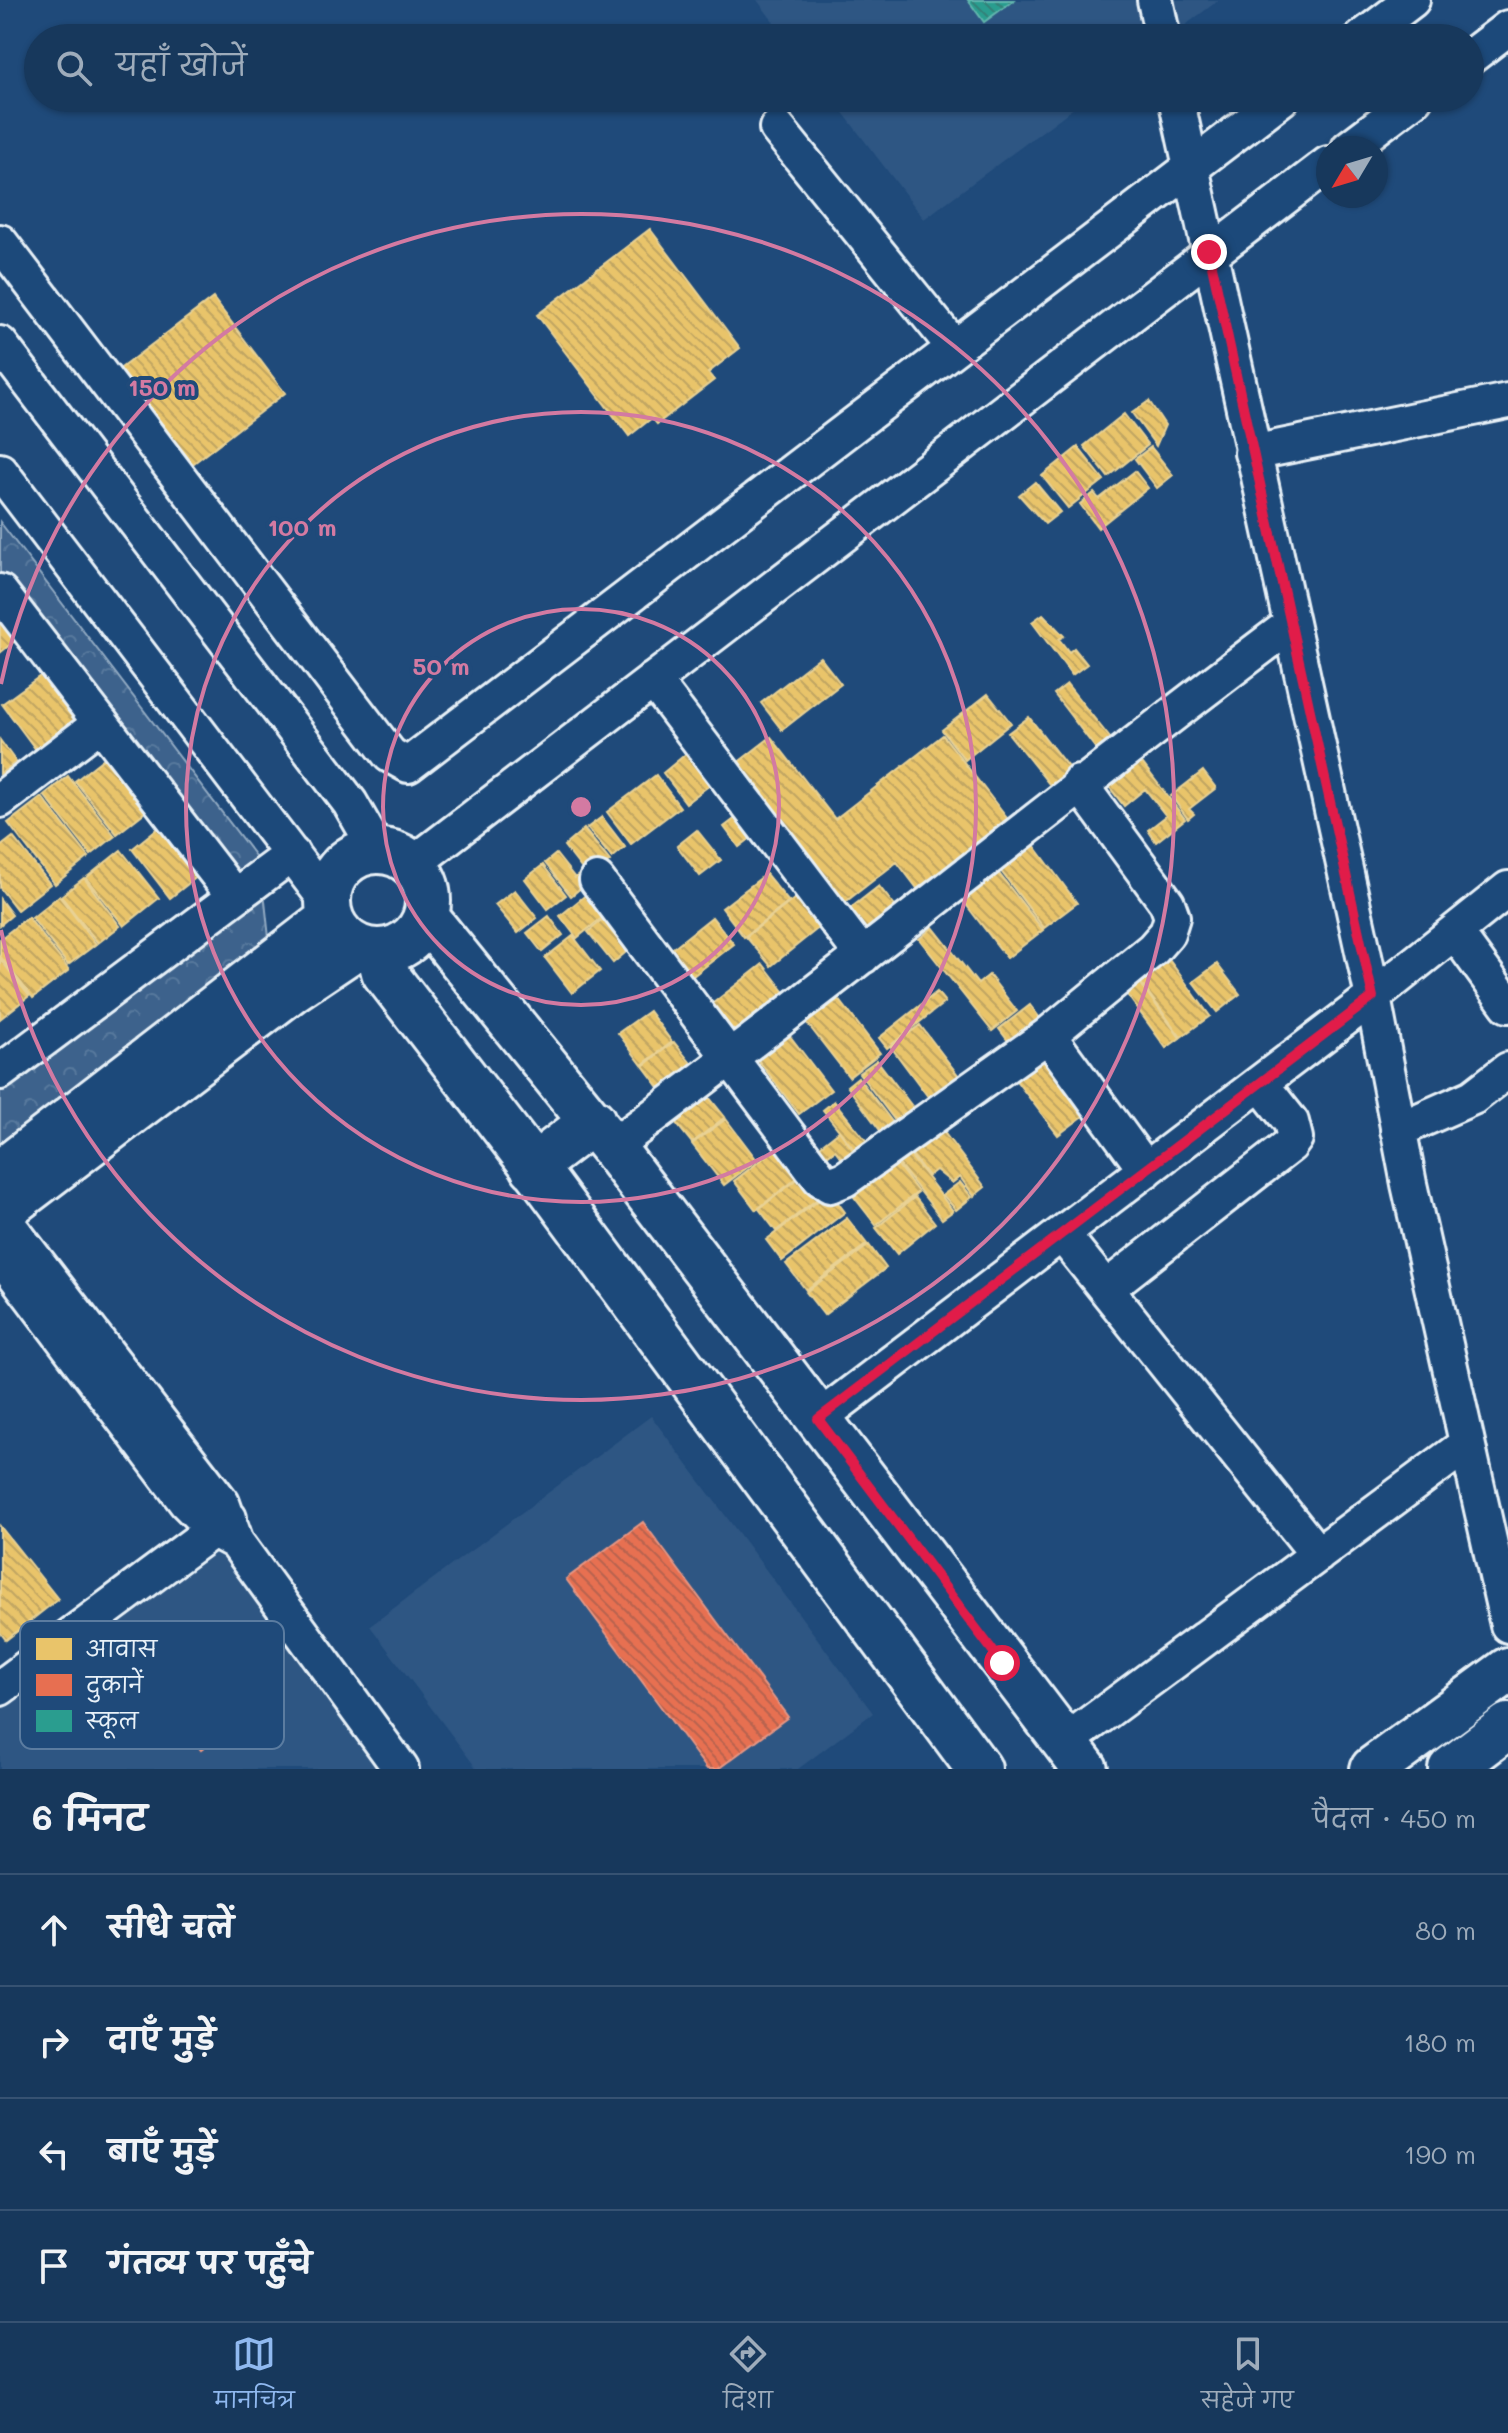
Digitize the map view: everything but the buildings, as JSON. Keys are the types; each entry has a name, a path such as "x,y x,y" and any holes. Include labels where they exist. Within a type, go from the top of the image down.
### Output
{"main road":[{"path":"348,930 399,947 415,936 426,917 429,899 424,880 395,857 359,853 341,865 330,884 348,930 384,972 533,1167 979,1769"},
{"path":"426,917 602,1134 1079,1760"},
{"path":"0,1173 348,930"},
{"path":"0,1213 292,990 348,930"},
{"path":"533,1167 602,1134"},
{"path":"1373,1769 1508,1670"},
{"path":"1451,1769 1508,1726"}],"street":[{"path":"1155,0 1160,24"},
{"path":"1380,24 1412,0"},
{"path":"1484,46 1508,28"},
{"path":"1179,112 1508,1625"},
{"path":"0,242 390,755 408,765 1263,112"},
{"path":"1365,136 1397,112"},
{"path":"777,128 954,347"},
{"path":"0,344 350,803 395,857 653,680 1316,173"},
{"path":"1252,453 1508,401"},
{"path":"0,471 348,930"},
{"path":"0,592 234,896"},
{"path":"602,1134 731,1059 1079,783 1289,626"},
{"path":"653,680 863,956"},
{"path":"0,800 101,723"},
{"path":"597,880 820,1178 830,1185 845,1179 1048,1035 1153,949 1167,933 1172,917 1167,903 1079,783"},
{"path":"0,1072 292,854"},
{"path":"818,1419 1373,997 1508,889"},
{"path":"1455,932 1508,1005"},
{"path":"1048,1035 1146,1170"},
{"path":"1398,1130 1473,1097 1508,1070"},
{"path":"1108,1287 1290,1145 1295,1138 1291,1122 1260,1083"},
{"path":"0,1213 222,1503 227,1530"},
{"path":"1062,1234 1108,1287 1318,1555"},
{"path":"0,1255 186,1502 227,1530 401,1769"},
{"path":"1079,1760 1318,1555 1467,1444"},
{"path":"96,1621 227,1530"},
{"path":"0,1688 20,1674"}],"shaded area":[{"path":"757,0 1219,0 1187,24 775,24"},
{"path":"843,112 1068,112 924,219"},
{"path":"651,1416 873,1713 798,1769 477,1769 370,1626"},
{"path":"214,1545 271,1621 112,1621"},
{"path":"284,1638 382,1769 0,1769 0,1705 20,1690 20,1749 284,1749"}],"green space":[{"path":"0,522 265,869 269,938 0,1143 0,1080 243,892 0,574"}],"route":[{"path":"1002,1663 818,1419 1373,997 1209,252"}]}
